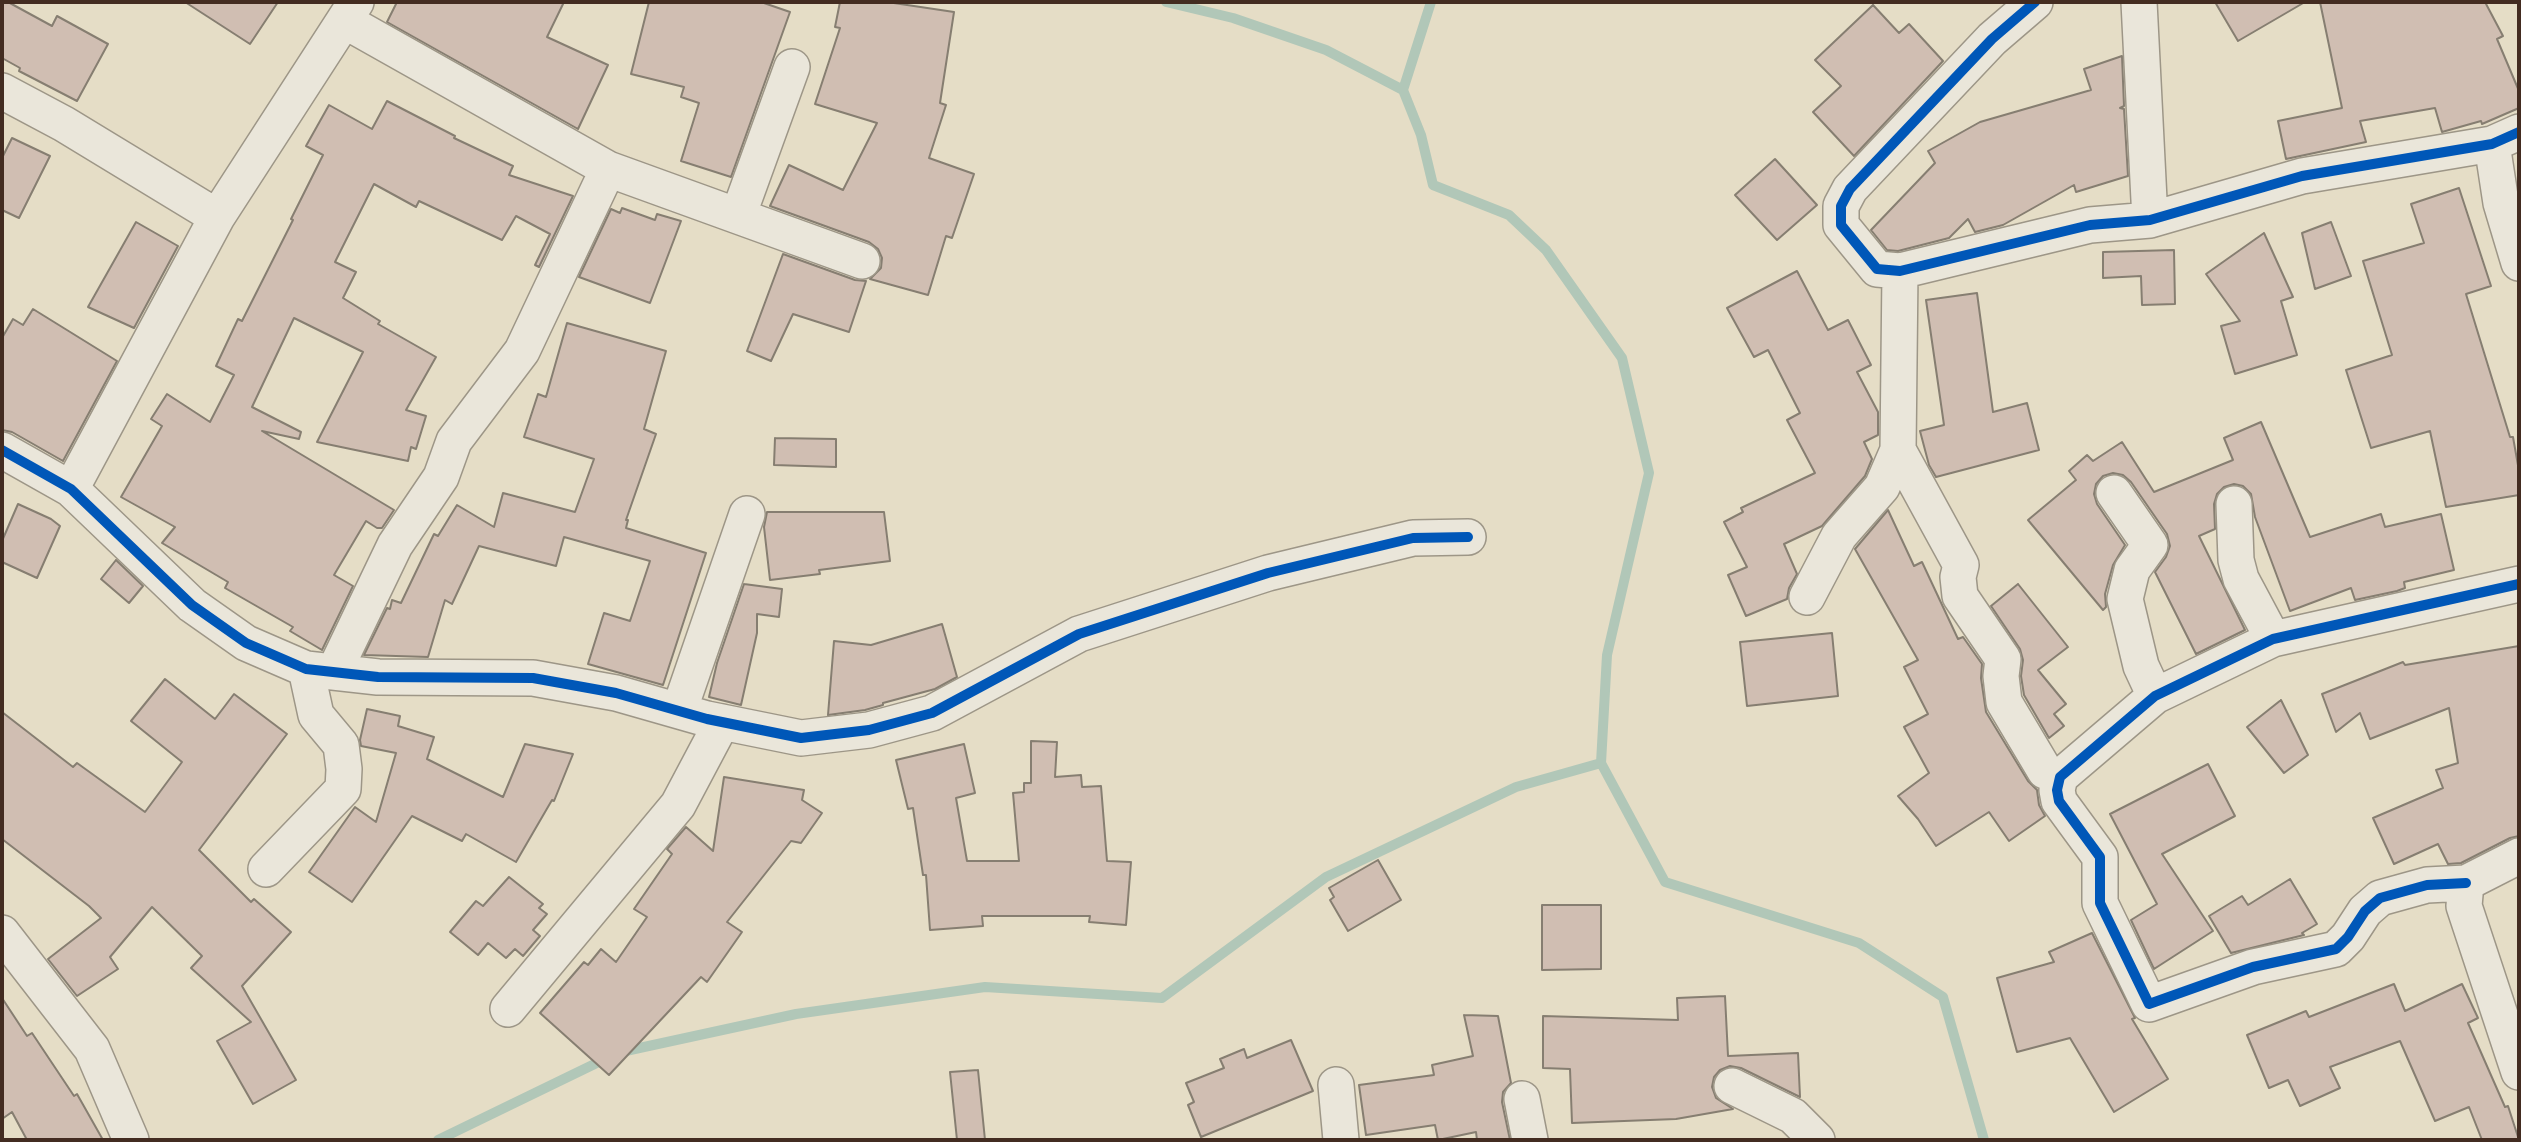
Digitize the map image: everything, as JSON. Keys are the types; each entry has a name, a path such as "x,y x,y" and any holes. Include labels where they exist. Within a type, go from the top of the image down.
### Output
{"street":[{"path":"2035,2 1992,39 1850,189 1841,206 1841,225 1877,269 1900,271 2091,225 2150,220 2302,177 2506,138 2501,204 2519,263"},
{"path":"2139,2 2150,220"},
{"path":"71,489 217,217 351,12 608,169 862,261"},
{"path":"738,216 792,66"},
{"path":"2,91 64,124 217,217"},
{"path":"266,869 343,789 341,745 316,715 320,671 395,545 440,477 454,441 522,351 608,169"},
{"path":"1807,597 1839,536 1882,487 1898,450 1900,271"},
{"path":"2,450 71,489 192,604 246,643 320,671 378,677 533,678 616,693 722,722 802,738 869,730 933,713 1079,634 1268,573 1413,538 1468,537"},
{"path":"1898,450 1961,565 1958,577 1960,596 2003,659 2001,676 2004,702 2045,771 2060,777"},
{"path":"2114,494 2150,545 2132,570 2125,599 2141,666 2155,696"},
{"path":"2234,504 2236,560 2241,579 2273,639"},
{"path":"679,711 747,514"},
{"path":"2519,584 2273,639 2155,696 2060,777 2057,790 2059,801 2100,857 2100,903 2149,1004 2253,967 2336,949 2348,937 2365,911 2381,898 2427,885 2466,883 2519,856"},
{"path":"508,1009 678,805 722,722"},
{"path":"2466,883 2464,906 2519,1072"},
{"path":"2,933 92,1049 131,1140"},
{"path":"1336,1086 1341,1140"},
{"path":"1732,1087 1793,1116 1817,1140"},
{"path":"1522,1099 1530,1140"}],"building":[{"path":"2,2 8,2 52,26 57,16 108,44 77,101 19,71 20,68 2,58"},
{"path":"185,2 278,2 250,44"},
{"path":"397,2 564,2 547,37 608,65 578,129 387,22"},
{"path":"649,2 761,2 790,12 731,177 681,161 699,103 681,97 684,87 631,74"},
{"path":"840,2 887,2 954,12 940,103 946,105 929,158 974,174 952,238 946,236 928,295 870,279 881,268 882,258 878,249 869,242 770,206 789,165 843,190 877,123 815,104 840,28 835,27"},
{"path":"2215,2 2305,2 2238,41"},
{"path":"2320,2 2485,2 2503,36 2497,39 2519,91 2519,108 2482,124 2481,121 2442,132 2435,108 2360,121 2366,142 2286,159 2278,121 2342,108"},
{"path":"1873,5 1899,33 1909,24 1943,61 1854,156 1813,112 1841,86 1815,60"},
{"path":"2122,56 2124,106 2120,108 2124,109 2128,176 2076,192 2074,185 2003,225 1975,232 1968,219 1949,238 1898,251 1887,250 1871,230 1935,163 1928,151 1980,122 2091,90 2084,69"},
{"path":"387,101 455,136 454,138 513,166 509,175 573,196 539,267 535,265 550,234 516,216 502,240 419,201 416,207 374,184 335,262 356,272 343,298 380,321 378,324 436,357 406,410 426,416 416,449 411,447 408,461 317,442 363,352 294,318 252,407 301,432 299,439 262,431 394,510 382,528 366,521 334,575 353,586 322,650 290,631 293,627 225,588 228,582 162,543 175,527 121,497 162,426 151,419 167,394 210,422 234,375 216,366 238,319 242,321 323,155 306,146 329,105 372,129"},
{"path":"12,138 50,156 19,218 2,210 2,158"},
{"path":"1775,159 1817,205 1777,240 1735,195"},
{"path":"2459,188 2491,286 2466,294 2510,437 2513,437 2519,471 2519,495 2446,507 2430,431 2371,448 2346,370 2392,355 2363,261 2424,243 2411,204"},
{"path":"622,208 655,220 657,214 681,221 650,303 579,277 611,209 620,213"},
{"path":"136,222 178,246 134,328 88,307"},
{"path":"2331,222 2351,276 2315,289 2302,233"},
{"path":"2264,233 2293,297 2281,301 2297,355 2235,374 2221,326 2240,321 2206,274"},
{"path":"2174,250 2175,304 2142,305 2141,276 2103,278 2103,252"},
{"path":"783,254 855,280 866,281 849,332 793,314 771,361 747,351"},
{"path":"1797,271 1828,330 1848,320 1871,365 1857,372 1878,412 1878,435 1864,442 1872,459 1865,476 1822,526 1784,544 1797,574 1789,588 1787,599 1746,616 1728,575 1747,567 1724,522 1743,512 1741,508 1815,473 1787,420 1800,413 1768,350 1754,357 1727,308"},
{"path":"1977,293 1993,412 2027,403 2039,450 1936,477 1929,465 1920,431 1944,425 1926,300"},
{"path":"33,309 117,361 63,461 12,432 2,430 2,338 13,319 23,325"},
{"path":"567,323 666,351 644,429 656,434 626,520 626,528 706,553 663,685 588,664 604,613 630,621 650,561 564,537 556,566 479,546 452,604 445,600 428,657 364,655 387,608 390,609 392,600 401,603 434,534 438,536 457,505 494,527 503,493 575,512 594,459 524,437 538,394 546,397"},
{"path":"2261,422 2310,537 2381,514 2385,527 2441,514 2454,570 2404,582 2405,588 2397,591 2355,600 2351,588 2290,611 2255,517 2251,494 2243,486 2234,484 2224,487 2217,494 2214,504 2215,529 2199,536 2245,630 2196,654 2155,572 2170,546 2167,534 2131,482 2123,475 2113,473 2103,476 2096,484 2094,494 2097,504 2125,545 2113,565 2105,594 2106,607 2103,610 2028,520 2076,480 2069,471 2087,455 2093,461 2122,442 2154,492 2233,460 2224,438"},
{"path":"775,438 836,439 836,467 774,465"},
{"path":"18,504 60,526 37,578 2,562 2,541"},
{"path":"1888,510 1914,566 1922,562 1958,639 1963,637 1982,664 1981,678 1986,712 2028,781 2037,790 2039,805 2045,816 2009,841 1989,812 1936,846 1898,796 1929,773 1904,727 1928,714 1904,667 1918,660 1855,549"},
{"path":"767,512 884,512 890,561 819,570 820,574 770,580 764,527"},
{"path":"116,560 143,586 129,603 101,579"},
{"path":"744,584 782,589 779,617 757,614 757,633 741,705 709,697 717,663"},
{"path":"2018,584 2068,647 2038,670 2066,704 2054,714 2064,726 2049,738 2024,695 2020,649 1991,606"},
{"path":"942,624 957,677 935,689 883,705 828,715 834,641 871,645"},
{"path":"1832,633 1838,696 1747,706 1740,642"},
{"path":"2519,646 2519,836 2461,863 2448,864 2438,844 2394,864 2373,818 2443,788 2436,770 2458,763 2449,708 2370,739 2360,713 2336,732 2322,694 2403,662 2405,665"},
{"path":"165,679 215,719 234,694 287,734 199,850 251,902 254,899 291,932 242,986 296,1080 253,1104 217,1041 251,1022 191,968 202,956 152,907 110,957 118,969 77,996 48,959 101,918 2,839 2,712 73,767 77,763 145,812 182,762 131,721"},
{"path":"2281,700 2308,755 2284,773 2247,727"},
{"path":"367,709 400,716 398,726 434,737 427,759 503,797 525,744 573,754 554,801 552,800 516,862 466,834 462,841 412,816 352,902 309,872 355,807 376,822 396,753 361,746"},
{"path":"1031,741 1057,742 1055,777 1081,775 1082,787 1101,786 1107,861 1131,862 1126,925 1089,922 1090,916 982,916 983,926 930,930 926,875 923,875 913,808 908,809 896,760 964,744 975,793 956,798 967,861 1019,861 1013,793 1024,792 1024,783 1031,783"},
{"path":"2208,764 2235,816 2162,854 2213,931 2154,969 2131,920 2157,904 2110,814"},
{"path":"724,777 804,790 802,800 822,813 801,843 791,841 727,922 742,932 707,982 701,977 609,1075 540,1013 584,962 588,965 601,949 616,962 647,917 634,909 672,854 667,849 686,827 713,851"},
{"path":"1378,860 1401,900 1348,931 1330,900 1334,897 1329,888"},
{"path":"509,877 543,904 539,908 547,914 533,930 540,936 523,956 515,949 506,958 488,943 478,955 450,932 476,901 483,906"},
{"path":"2290,879 2317,924 2302,933 2304,935 2231,953 2209,916 2242,896 2248,905"},
{"path":"1542,905 1601,905 1601,969 1542,970"},
{"path":"2092,933 2135,1018 2132,1019 2168,1079 2114,1112 2070,1038 2017,1052 1997,978 2054,962 2049,952"},
{"path":"2394,984 2405,1011 2462,984 2478,1018 2468,1023 2505,1107 2508,1106 2519,1140 2482,1140 2469,1107 2435,1121 2400,1041 2330,1067 2340,1088 2300,1106 2288,1080 2269,1088 2247,1035 2306,1011 2309,1017"},
{"path":"1725,996 1728,1056 1798,1053 1800,1097 1741,1068 1730,1066 1720,1070 1714,1077 1712,1087 1716,1098 1733,1109 1676,1119 1572,1123 1570,1069 1543,1068 1543,1016 1678,1020 1677,998"},
{"path":"2,998 27,1036 32,1033 74,1096 77,1094 103,1140 27,1140 12,1112 2,1119"},
{"path":"1464,1015 1498,1016 1511,1083 1503,1092 1502,1102 1510,1140 1477,1140 1476,1132 1438,1140 1435,1125 1366,1135 1359,1085 1434,1075 1432,1065 1473,1056"},
{"path":"1291,1040 1313,1091 1201,1137 1188,1105 1194,1102 1186,1083 1224,1068 1220,1059 1244,1049 1247,1058"},
{"path":"978,1070 985,1140 957,1140 950,1072"}],"waterway":[{"path":"1166,2 1233,18 1326,50 1403,90"},
{"path":"1431,2 1403,90 1421,135 1433,185 1509,215 1546,250 1622,358 1649,473 1607,655 1601,763 1665,882 1859,943 1943,997 1984,1140"},
{"path":"621,1052 796,1014 985,987 1162,998 1326,877 1516,787 1601,763"},
{"path":"438,1140 607,1058"}],"cycle path":[{"path":"2035,2 1992,39 1850,189 1841,206 1841,225 1877,269 1900,271 2090,225 2150,220 2302,176 2492,144 2519,132"},
{"path":"2,450 71,489 192,605 246,643 306,669 378,677 533,678 616,693 707,719 801,738 869,730 932,713 1079,634 1268,573 1413,538 1468,537"},
{"path":"2466,883 2427,885 2380,898 2365,911 2348,937 2336,949 2253,967 2149,1004 2100,903 2100,857 2059,801 2057,790 2060,777 2155,696 2273,639 2519,584"}]}
